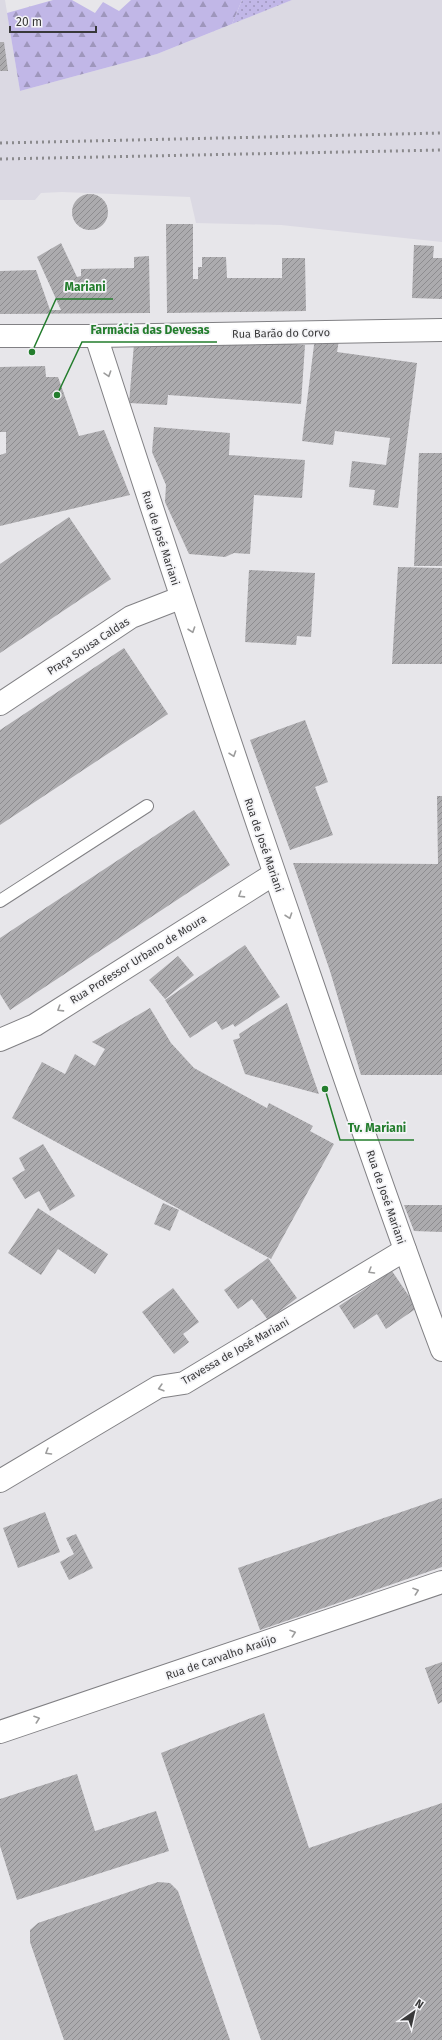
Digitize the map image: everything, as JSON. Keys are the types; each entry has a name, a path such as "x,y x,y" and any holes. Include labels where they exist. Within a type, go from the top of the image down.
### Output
{"street":[{"name":"Rua Barão do Corvo","path":"0,336 96,336 442,330"},
{"name":"Rua de José Mariani","path":"96,336 180,598 274,874 405,1250 442,1350"},
{"name":"Praça Sousa Caldas","path":"0,704 131,618 180,598"},
{"name":"Rua Professor Urbano de Moura","path":"0,1040 34,1024 274,874"},
{"name":"Travessa de José Mariani","path":"0,1481 158,1388 184,1383 405,1250"},
{"name":"Rua de Carvalho Araújo","path":"0,1732 442,1582"}],"lane":[{"path":"0,901 147,806"}],"shaded area":[{"path":"0,0 5,0 20,91 157,54 292,0 442,0 442,242 281,225 196,223 190,197 62,192 41,193 35,200 0,200"}],"green space":[{"path":"53,0 72,0 95,13 103,2 119,11 131,0 242,0 232,24 157,54 20,91 7,13"},
{"path":"242,0 292,0 232,24"}],"building":[{"path":"0,42 4,42 8,71 0,71"},
{"path":"94,194 103,199 107,205 107,219 103,225 94,230 86,230 77,225 73,219 72,208 77,199 83,195"},
{"path":"166,224 193,224 193,279 198,279 198,267 202,267 202,257 226,257 227,278 282,278 282,258 305,258 306,311 167,313"},
{"path":"61,243 77,277 81,276 81,269 134,268 134,257 149,256 150,313 0,314 0,271 36,270 50,310 61,310 37,257"},
{"path":"414,245 434,246 433,258 442,258 442,299 412,298"},
{"path":"135,332 305,345 301,404 168,395 167,405 129,403"},
{"path":"315,337 339,340 337,352 417,363 398,508 373,505 375,490 349,487 352,461 386,465 390,438 335,431 333,445 302,441"},
{"path":"45,366 46,377 58,377 79,436 104,430 130,495 0,526 0,455 6,453 6,432 0,432 0,367"},
{"path":"154,427 230,433 229,455 305,460 302,498 254,495 250,554 234,553 225,557 189,554 165,502 166,485 152,452"},
{"path":"419,453 442,453 442,566 414,566"},
{"path":"69,517 111,579 0,653 0,564"},
{"path":"398,567 442,568 442,664 392,664"},
{"path":"249,570 315,573 311,637 297,636 296,645 245,642"},
{"path":"124,648 168,714 0,825 0,730"},
{"path":"305,720 328,782 315,787 333,835 290,850 250,740"},
{"path":"437,796 442,796 442,1075 361,1075 330,971 293,863 438,864"},
{"path":"194,810 230,865 10,1010 0,994 0,938"},
{"path":"245,945 280,997 235,1027 233,1024 222,1030 216,1021 190,1038 165,1000"},
{"path":"178,956 194,975 165,999 149,980"},
{"path":"287,1003 319,1094 245,1074 233,1040 240,1038 239,1034"},
{"path":"150,1008 171,1043 194,1068 267,1108 269,1103 313,1126 310,1131 334,1144 271,1259 12,1118 42,1062 65,1074 75,1054 95,1066 105,1049 92,1042"},
{"path":"43,1144 75,1196 50,1211 39,1191 25,1199 12,1178 25,1170 19,1158"},
{"path":"163,1203 179,1210 170,1231 154,1224"},
{"path":"404,1205 442,1205 442,1232 414,1231"},
{"path":"38,1208 108,1254 95,1274 58,1249 41,1275 8,1253"},
{"path":"268,1258 297,1298 268,1320 252,1299 238,1309 224,1290"},
{"path":"392,1271 417,1308 386,1329 377,1314 354,1329 339,1306"},
{"path":"173,1288 199,1322 183,1334 189,1342 174,1354 142,1312"},
{"path":"442,1498 442,1567 260,1630 238,1568"},
{"path":"45,1512 60,1552 18,1568 3,1528"},
{"path":"76,1534 93,1568 69,1580 60,1562 74,1554 66,1538"},
{"path":"442,1662 442,1702 438,1704 425,1668"},
{"path":"264,1713 309,1848 442,1803 442,2040 261,2040 161,1753"},
{"path":"77,1774 95,1831 156,1811 169,1851 17,1900 0,1846 0,1799"},
{"path":"158,1882 170,1883 178,1891 230,2040 64,2040 30,1942 30,1930 38,1923"}],"railway":[{"path":"0,143 442,133"},
{"path":"0,159 442,150"}],"place":[{"name":"Mariani","path":"32,352"},
{"name":"Farmácia das Devesas","path":"57,395"},
{"name":"Tv. Mariani","path":"325,1089"}]}
